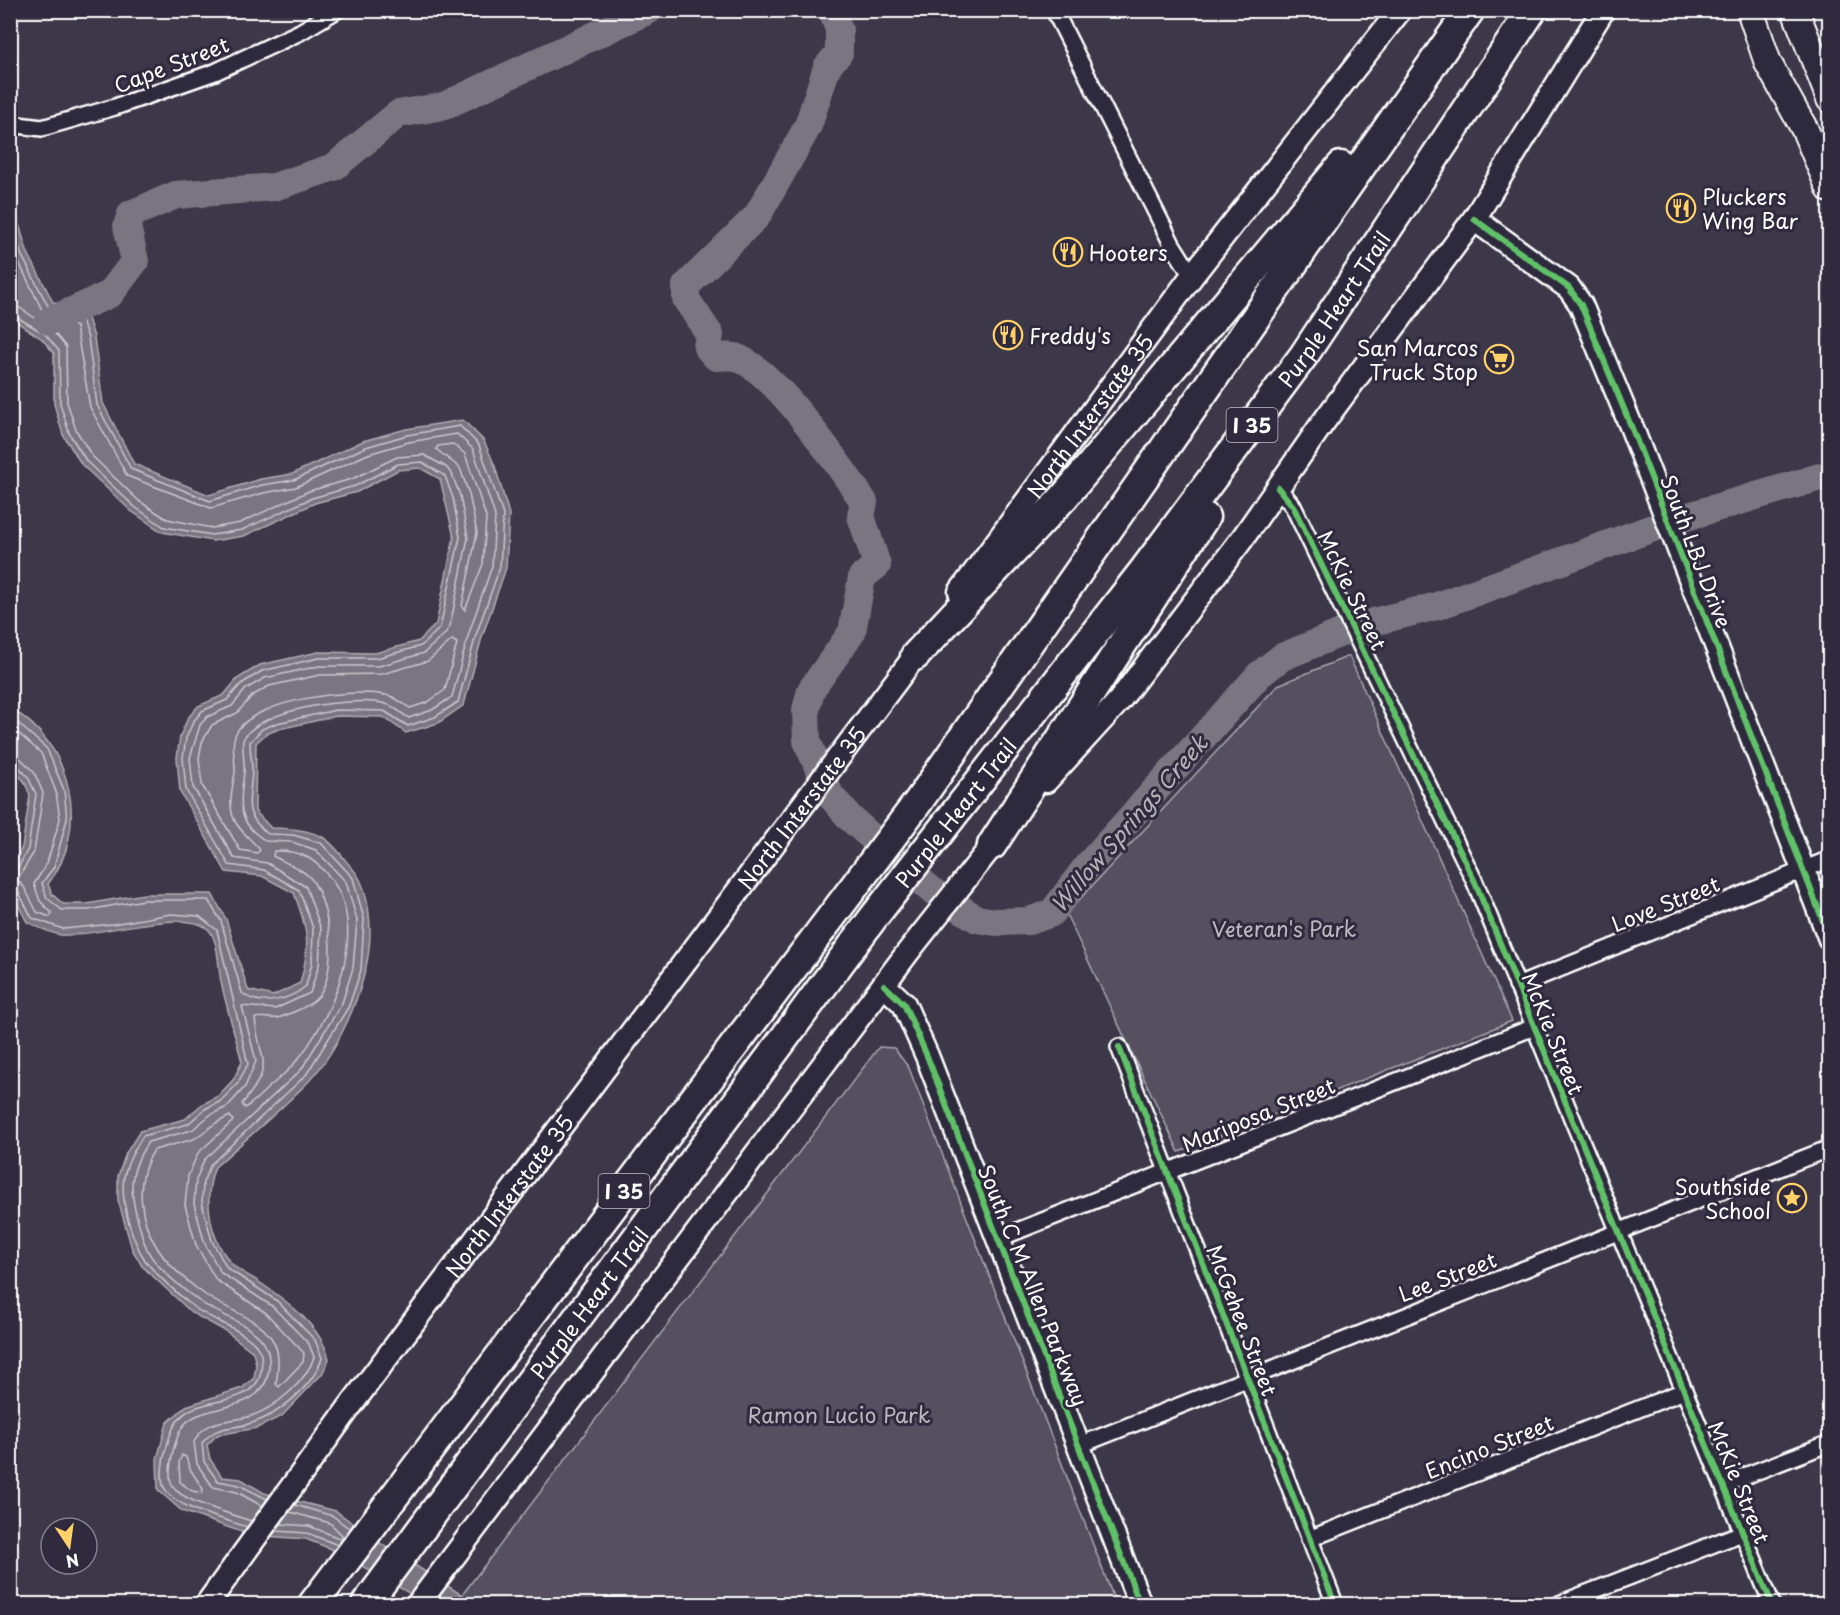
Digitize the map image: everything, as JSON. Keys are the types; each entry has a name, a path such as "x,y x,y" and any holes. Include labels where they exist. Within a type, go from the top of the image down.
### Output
{"highway":[{"name":"Purple Heart Trail","path":"366,1605 873,918 1144,570 1290,373 1532,10"},
{"name":"Purple Heart Trail","path":"313,1605 918,802 1466,16"},
{"path":"907,666 1064,496 1466,16"},
{"path":"991,848 1198,529 1290,373"}],"main road":[{"name":"North Interstate 35","path":"207,1605 354,1401 907,666 1192,276 1400,10"},
{"path":"418,1605 909,952 1076,745 1119,701 1278,488 1328,416 1474,219 1604,10"},
{"path":"1750,10 1768,63 1805,130 1830,189"},
{"path":"1795,10 1830,99"},
{"name":"South LBJ Drive","path":"1474,219 1569,288 1581,305 1635,437 1830,939"},
{"name":"South C M Allen Parkway","path":"884,985 899,997 909,1015 1080,1445 1140,1605"}],"street":[{"name":"Cape Street","path":"10,124 42,128 116,107 215,72 300,32 337,10"},
{"path":"1054,10 1172,244 1192,276"},
{"name":"McKie Street","path":"1278,488 1293,506 1474,880 1772,1605"},
{"name":"Love Street","path":"1517,986 1830,859"},
{"name":"Mariposa Street","path":"997,1239 1534,1027"},
{"name":"McGehee Street","path":"1119,1047 1249,1377 1335,1605"},
{"name":"Lee Street","path":"1080,1445 1830,1148"},
{"name":"Encino Street","path":"1309,1539 1684,1391"},
{"path":"1724,1484 1830,1443"},
{"path":"1559,1605 1742,1533"}],"green space":[{"name":"Veteran's Park","path":"1349,656 1512,1021 1179,1152 1066,914 1278,685"},
{"name":"Ramon Lucio Park","path":"879,1047 894,1048 909,1068 1116,1604 464,1604 462,1595"}],"water":[{"path":"10,195 27,251 53,302 87,315 94,337 103,403 134,464 209,495 261,479 292,474 363,441 406,429 463,420 484,441 495,466 509,514 506,568 482,637 464,705 438,723 406,733 383,717 337,716 279,729 266,734 256,743 255,811 271,828 305,831 324,838 357,874 368,907 369,950 352,1011 332,1050 298,1092 215,1167 209,1192 213,1230 224,1254 237,1269 269,1289 301,1315 325,1347 329,1359 322,1374 282,1416 257,1428 217,1435 207,1445 210,1459 222,1477 241,1479 264,1493 336,1511 375,1540 462,1595 464,1604 418,1604 409,1593 336,1551 306,1539 250,1535 182,1511 158,1490 157,1459 167,1423 186,1406 242,1388 254,1378 256,1364 253,1352 227,1332 192,1313 142,1266 132,1249 118,1200 118,1176 126,1153 140,1131 185,1119 201,1105 218,1096 233,1080 242,1062 221,982 216,944 211,933 201,925 185,922 142,924 76,935 57,934 27,922 11,891 11,869 22,847 30,795 24,781 11,767 11,709 32,724 49,743 61,765 68,789 71,813 69,838 61,862 48,884 52,894 63,904 87,904 144,894 212,894 226,919 248,990 273,996 300,983 307,948 305,928 294,893 262,876 226,872 180,792 177,758 180,736 188,718 198,706 224,695 237,679 260,665 318,652 375,653 419,641 436,624 454,537 440,479 420,468 398,470 357,492 315,503 244,536 213,541 162,532 131,511 82,465 63,435 54,404 54,353 42,339 11,318"}],"waterway":[{"name":"Willow Springs Creek","path":"49,321 110,294 135,261 127,226 131,214 176,195 274,187 334,167 398,114 444,106 649,10"},
{"name":"Willow Springs Creek","path":"832,10 839,30 839,53 827,67 808,126 757,216 686,286 686,299 710,335 707,347 716,357 735,357 751,365 768,380 805,421 864,502 861,516 877,565 862,577 852,632 811,690 806,710 807,741 830,795 850,818 931,890 977,919 996,922 1029,921 1052,913 1087,866 1259,675 1282,657 1341,633"},
{"name":"Willow Springs Creek","path":"1682,518 1830,474"},
{"name":"Willow Springs Creek","path":"1365,624 1437,606 1653,528"}],"cycle path":[{"path":"1474,219 1569,288 1581,305 1631,426 1830,939"},
{"path":"1278,488 1293,506 1474,880 1772,1604"},
{"path":"884,985 904,1004 927,1056 1140,1604"},
{"path":"1119,1047 1335,1604"}],"place":[{"name":"Pluckers Wing Bar","path":"1681,208"},
{"name":"Hooters","path":"1068,252"},
{"name":"Freddy's","path":"1008,335"},
{"name":"San Marcos Truck Stop","path":"1499,359"},
{"name":"Southside School","path":"1792,1198"}]}
